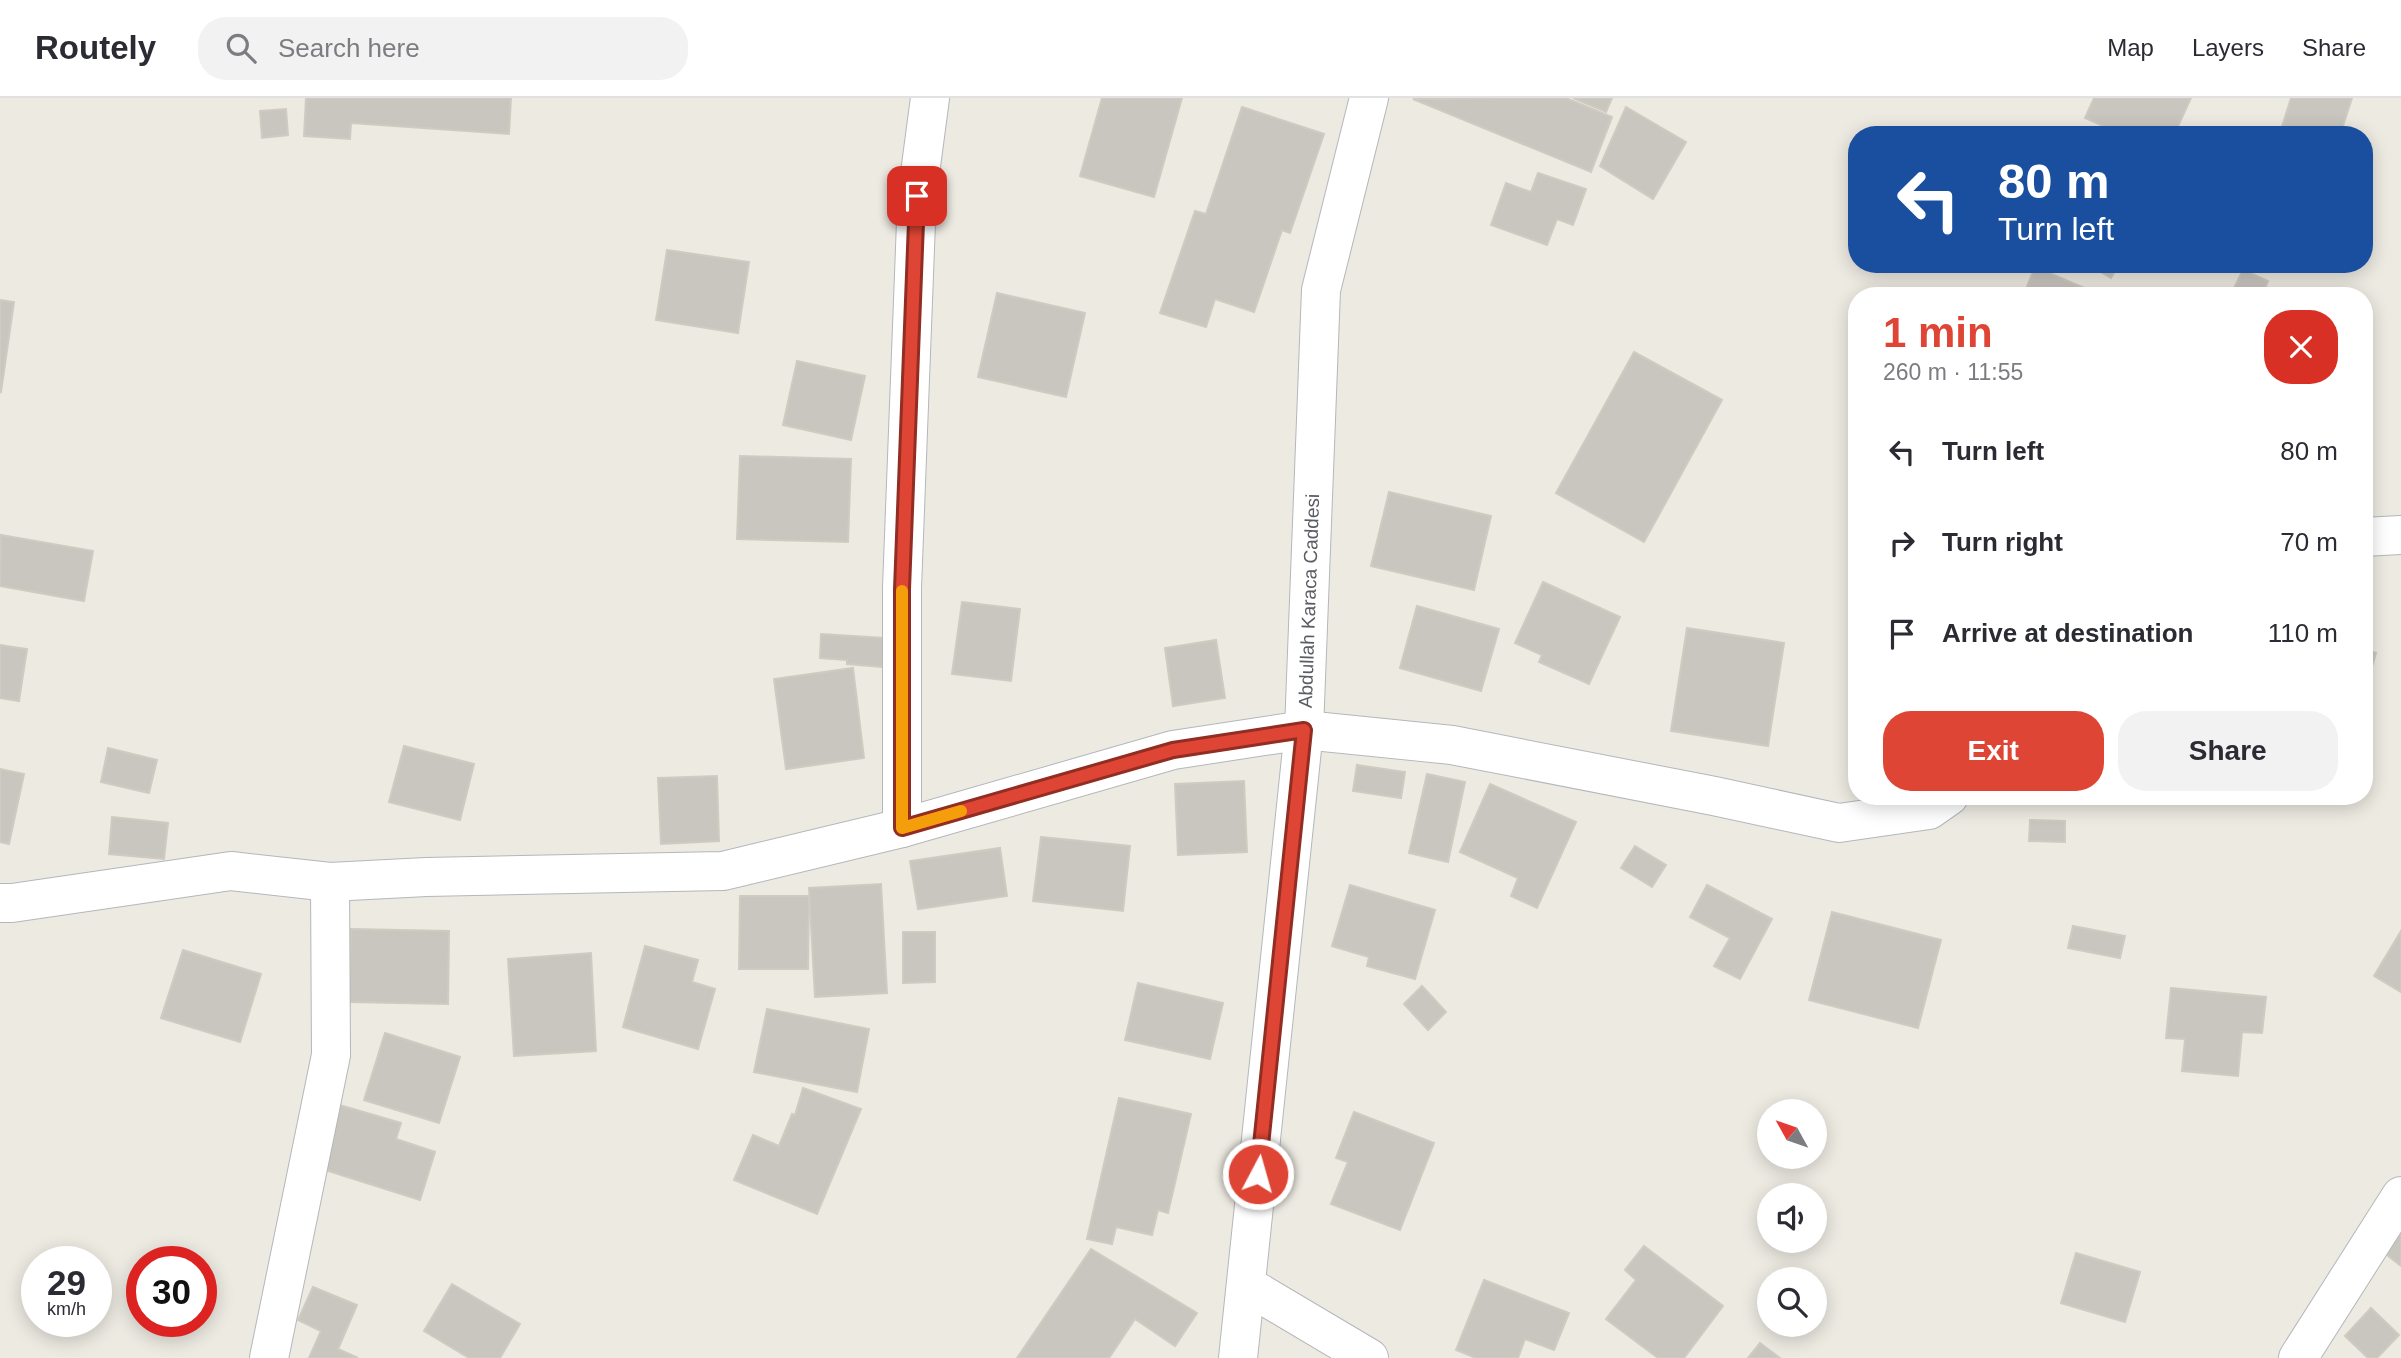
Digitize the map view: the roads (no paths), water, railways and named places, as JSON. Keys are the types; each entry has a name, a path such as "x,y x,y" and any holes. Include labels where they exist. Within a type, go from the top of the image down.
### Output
{"street":[{"path":"902,828 902,589 917,196 930,98"},
{"name":"Abdullah Karaca Caddesi","path":"1238,1358 1304,730 1321,290 1369,98"},
{"path":"2373,537 2401,535"},
{"path":"0,902 12,903 231,871 330,882 440,877 723,872 902,828 1173,750 1304,730 1452,745 1714,796 1839,824 1928,810 1936,805"},
{"path":"269,1358 331,1055 330,882"},
{"path":"2298,1358 2401,1196"},
{"path":"1246,1285 1369,1358"}]}
